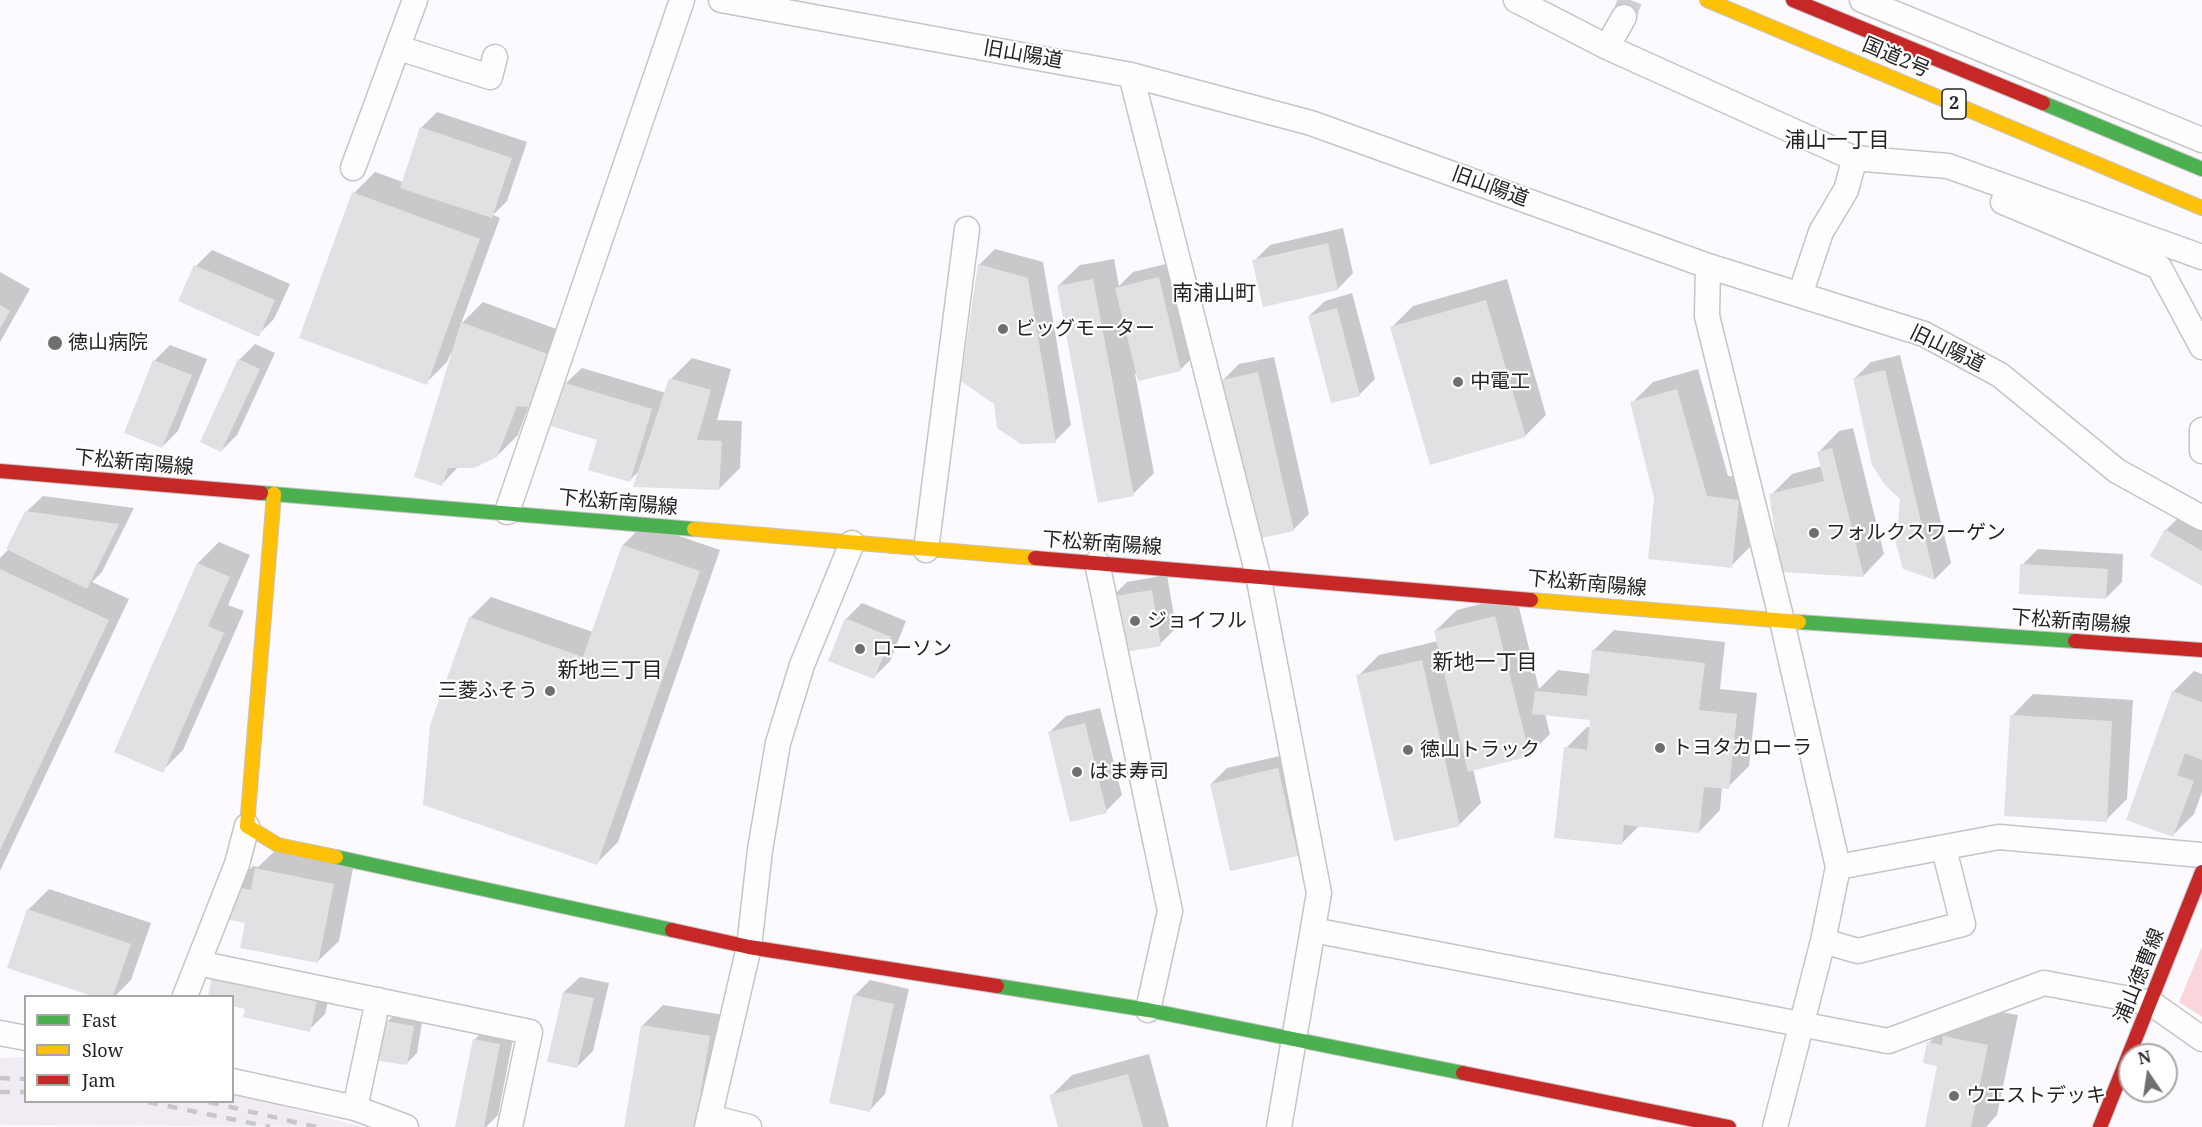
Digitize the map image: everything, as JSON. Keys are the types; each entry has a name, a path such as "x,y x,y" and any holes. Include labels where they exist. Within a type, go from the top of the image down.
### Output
{"main road":[{"name":"国道2号","path":"1707,0 2202,208"},
{"name":"国道2号","path":"1793,0 2202,169"},
{"name":"下松新南陽線","path":"0,471 507,512 926,550 1258,575 1782,621 2202,650"},
{"path":"274,494 247,826 278,845 749,946 1148,1010 1729,1127"},
{"name":"浦山徳曹線","path":"2100,1127 2202,872"}],"street":[{"path":"353,168 415,0"},
{"path":"507,512 682,0"},
{"name":"旧山陽道","path":"721,0 1131,75 1311,123 1708,266 1924,334 2000,375 2117,471 2202,518"},
{"path":"1516,0 1607,47 1855,158 1948,166 2202,257"},
{"path":"1862,0 2202,140"},
{"path":"1607,47 1624,17"},
{"path":"399,48 490,77 495,57"},
{"path":"1131,75 1258,575 1319,893 1279,1127"},
{"path":"1800,295 1821,232 1846,190 1855,158"},
{"path":"1948,166 1949,180 2159,267 2202,347"},
{"path":"926,550 967,229"},
{"path":"1708,266 1707,316 1782,621 1838,867 1823,941 1775,1127"},
{"path":"2202,430 2202,451"},
{"path":"749,1127 708,1122 749,946 760,850 778,743 802,665 852,543"},
{"path":"1097,563 1170,910 1148,1010"},
{"path":"185,995 237,864 247,826"},
{"path":"1838,867 1999,837 2202,855"},
{"path":"1823,941 1858,951 1962,924 1944,849"},
{"path":"1313,930 1888,1041 2044,983 2151,1004 2202,1039"},
{"path":"198,963 530,1032 510,1127"},
{"path":"355,1108 378,1000"},
{"path":"0,1033 24,1038"},
{"path":"234,1081 355,1108 406,1127"}],"shaded area":[{"path":"2202,947 2202,1017 2179,1002"},
{"path":"0,1058 24,1058 24,1103 234,1103 234,1093 363,1127 0,1125"}],"building":[{"path":"420,127 512,158 492,218 400,188"},
{"path":"352,192 480,239 427,385 299,338"},
{"path":"1328,243 1338,290 1263,307 1252,260"},
{"name":"ビッグモーター","path":"978,264 1028,278 1056,443 1021,444 997,428 994,404 961,381"},
{"path":"194,265 275,300 259,337 178,301"},
{"path":"1159,277 1181,371 1138,381 1115,288"},
{"path":"1093,279 1134,496 1098,503 1057,286"},
{"name":"中電工","path":"1486,300 1526,437 1430,465 1390,327"},
{"path":"0,305 10,311 0,329"},
{"path":"1337,308 1360,396 1331,403 1308,316"},
{"path":"461,322 550,355 530,407 517,406 497,457 474,468 448,468 442,486 414,477"},
{"path":"238,359 260,369 221,452 200,442"},
{"path":"153,360 192,375 162,448 124,433"},
{"path":"1885,370 1935,580 1903,569 1896,544 1900,499 1885,485 1872,465 1853,378"},
{"path":"1258,372 1294,531 1257,539 1222,380"},
{"path":"669,378 711,390 697,440 722,441 719,490 633,487"},
{"path":"565,383 652,409 630,482 588,470 597,440 551,426"},
{"path":"1677,389 1707,496 1739,500 1732,568 1648,559 1654,498 1630,402"},
{"name":"フォルクスワーゲン","path":"1832,448 1864,577 1781,572 1769,494 1824,481 1817,452"},
{"path":"25,511 119,524 87,589 6,549"},
{"path":"2165,529 2202,551 2202,586 2150,556"},
{"name":"三菱ふそう","path":"622,545 700,571 597,865 423,805 430,725 469,617 583,657"},
{"path":"197,563 230,577 208,626 224,633 163,773 114,752"},
{"path":"2020,564 2108,569 2106,599 2019,594"},
{"path":"0,569 109,620 0,850"},
{"name":"ジョイフル","path":"1152,590 1161,646 1119,653 1109,597"},
{"path":"1495,616 1530,756 1468,772 1434,631"},
{"name":"ローソン","path":"845,618 891,637 874,679 828,661"},
{"name":"トヨタカローラ","path":"1592,650 1705,663 1699,710 1737,714 1729,789 1704,787 1699,833 1624,825 1622,845 1554,838 1564,747 1587,750 1590,720 1532,714 1535,691 1587,696"},
{"name":"徳山トラック","path":"1422,660 1460,826 1394,841 1356,675"},
{"path":"2172,691 2202,702 2202,760 2185,753 2177,775 2194,781 2173,837 2126,820"},
{"path":"2010,715 2112,721 2107,822 2004,816"},
{"name":"はま寿司","path":"1085,723 1107,813 1070,822 1048,732"},
{"path":"1278,768 1298,856 1230,871 1210,784"},
{"path":"255,868 334,884 318,963 240,948 245,923 225,919 231,886 251,890"},
{"path":"27,909 131,944 113,995 89,995 7,968"},
{"path":"213,972 318,996 310,1032 243,1017 245,1009 234,1006 234,995 208,995"},
{"path":"563,992 594,998 577,1068 547,1062"},
{"path":"853,995 894,1004 870,1112 829,1103"},
{"path":"385,1021 414,1026 407,1065 379,1061"},
{"path":"641,1025 710,1036 695,1127 624,1127"},
{"name":"ウエストデッキ","path":"1943,1036 1988,1045 1971,1127 1925,1127 1937,1066 1923,1063 1927,1042 1942,1045"},
{"path":"473,1039 500,1044 484,1127 455,1127"},
{"path":"1128,1074 1143,1127 1058,1127 1049,1095"}],"tunnel":[{"path":"1624,17 1630,0"}],"railway":[{"path":"0,1078 24,1079"},
{"path":"0,1092 24,1092"},
{"path":"153,1103 270,1127"},
{"path":"213,1103 316,1127"}],"traffic: fast":[{"path":"2043,103 2202,169"},
{"path":"261,493 694,529"},
{"path":"1799,622 2075,641"},
{"path":"336,857 672,930"},
{"path":"997,986 1148,1010 1463,1073"}],"traffic: slow":[{"path":"1707,0 2202,208"},
{"path":"274,494 247,826 278,845 336,857"},
{"path":"694,529 1035,558"},
{"path":"1531,600 1799,622"}],"traffic: jam":[{"path":"1793,0 2043,103"},
{"path":"0,471 261,493"},
{"path":"1035,558 1531,600"},
{"path":"2075,641 2202,650"},
{"path":"2100,1127 2202,872"},
{"path":"672,930 749,947 997,986"},
{"path":"1463,1073 1729,1127"}],"place":[{"name":"ビッグモーター","path":"1003,329"},
{"name":"徳山病院","path":"55,343"},
{"name":"中電工","path":"1458,382"},
{"name":"フォルクスワーゲン","path":"1814,533"},
{"name":"ジョイフル","path":"1135,621"},
{"name":"ローソン","path":"860,649"},
{"name":"三菱ふそう","path":"550,691"},
{"name":"トヨタカローラ","path":"1660,748"},
{"name":"徳山トラック","path":"1408,750"},
{"name":"はま寿司","path":"1077,772"},
{"name":"ウエストデッキ","path":"1954,1096"}],"district":[{"name":"浦山一丁目","path":"1837,141"},
{"name":"南浦山町","path":"1214,294"},
{"name":"新地一丁目","path":"1485,663"},
{"name":"新地三丁目","path":"610,671"}]}
